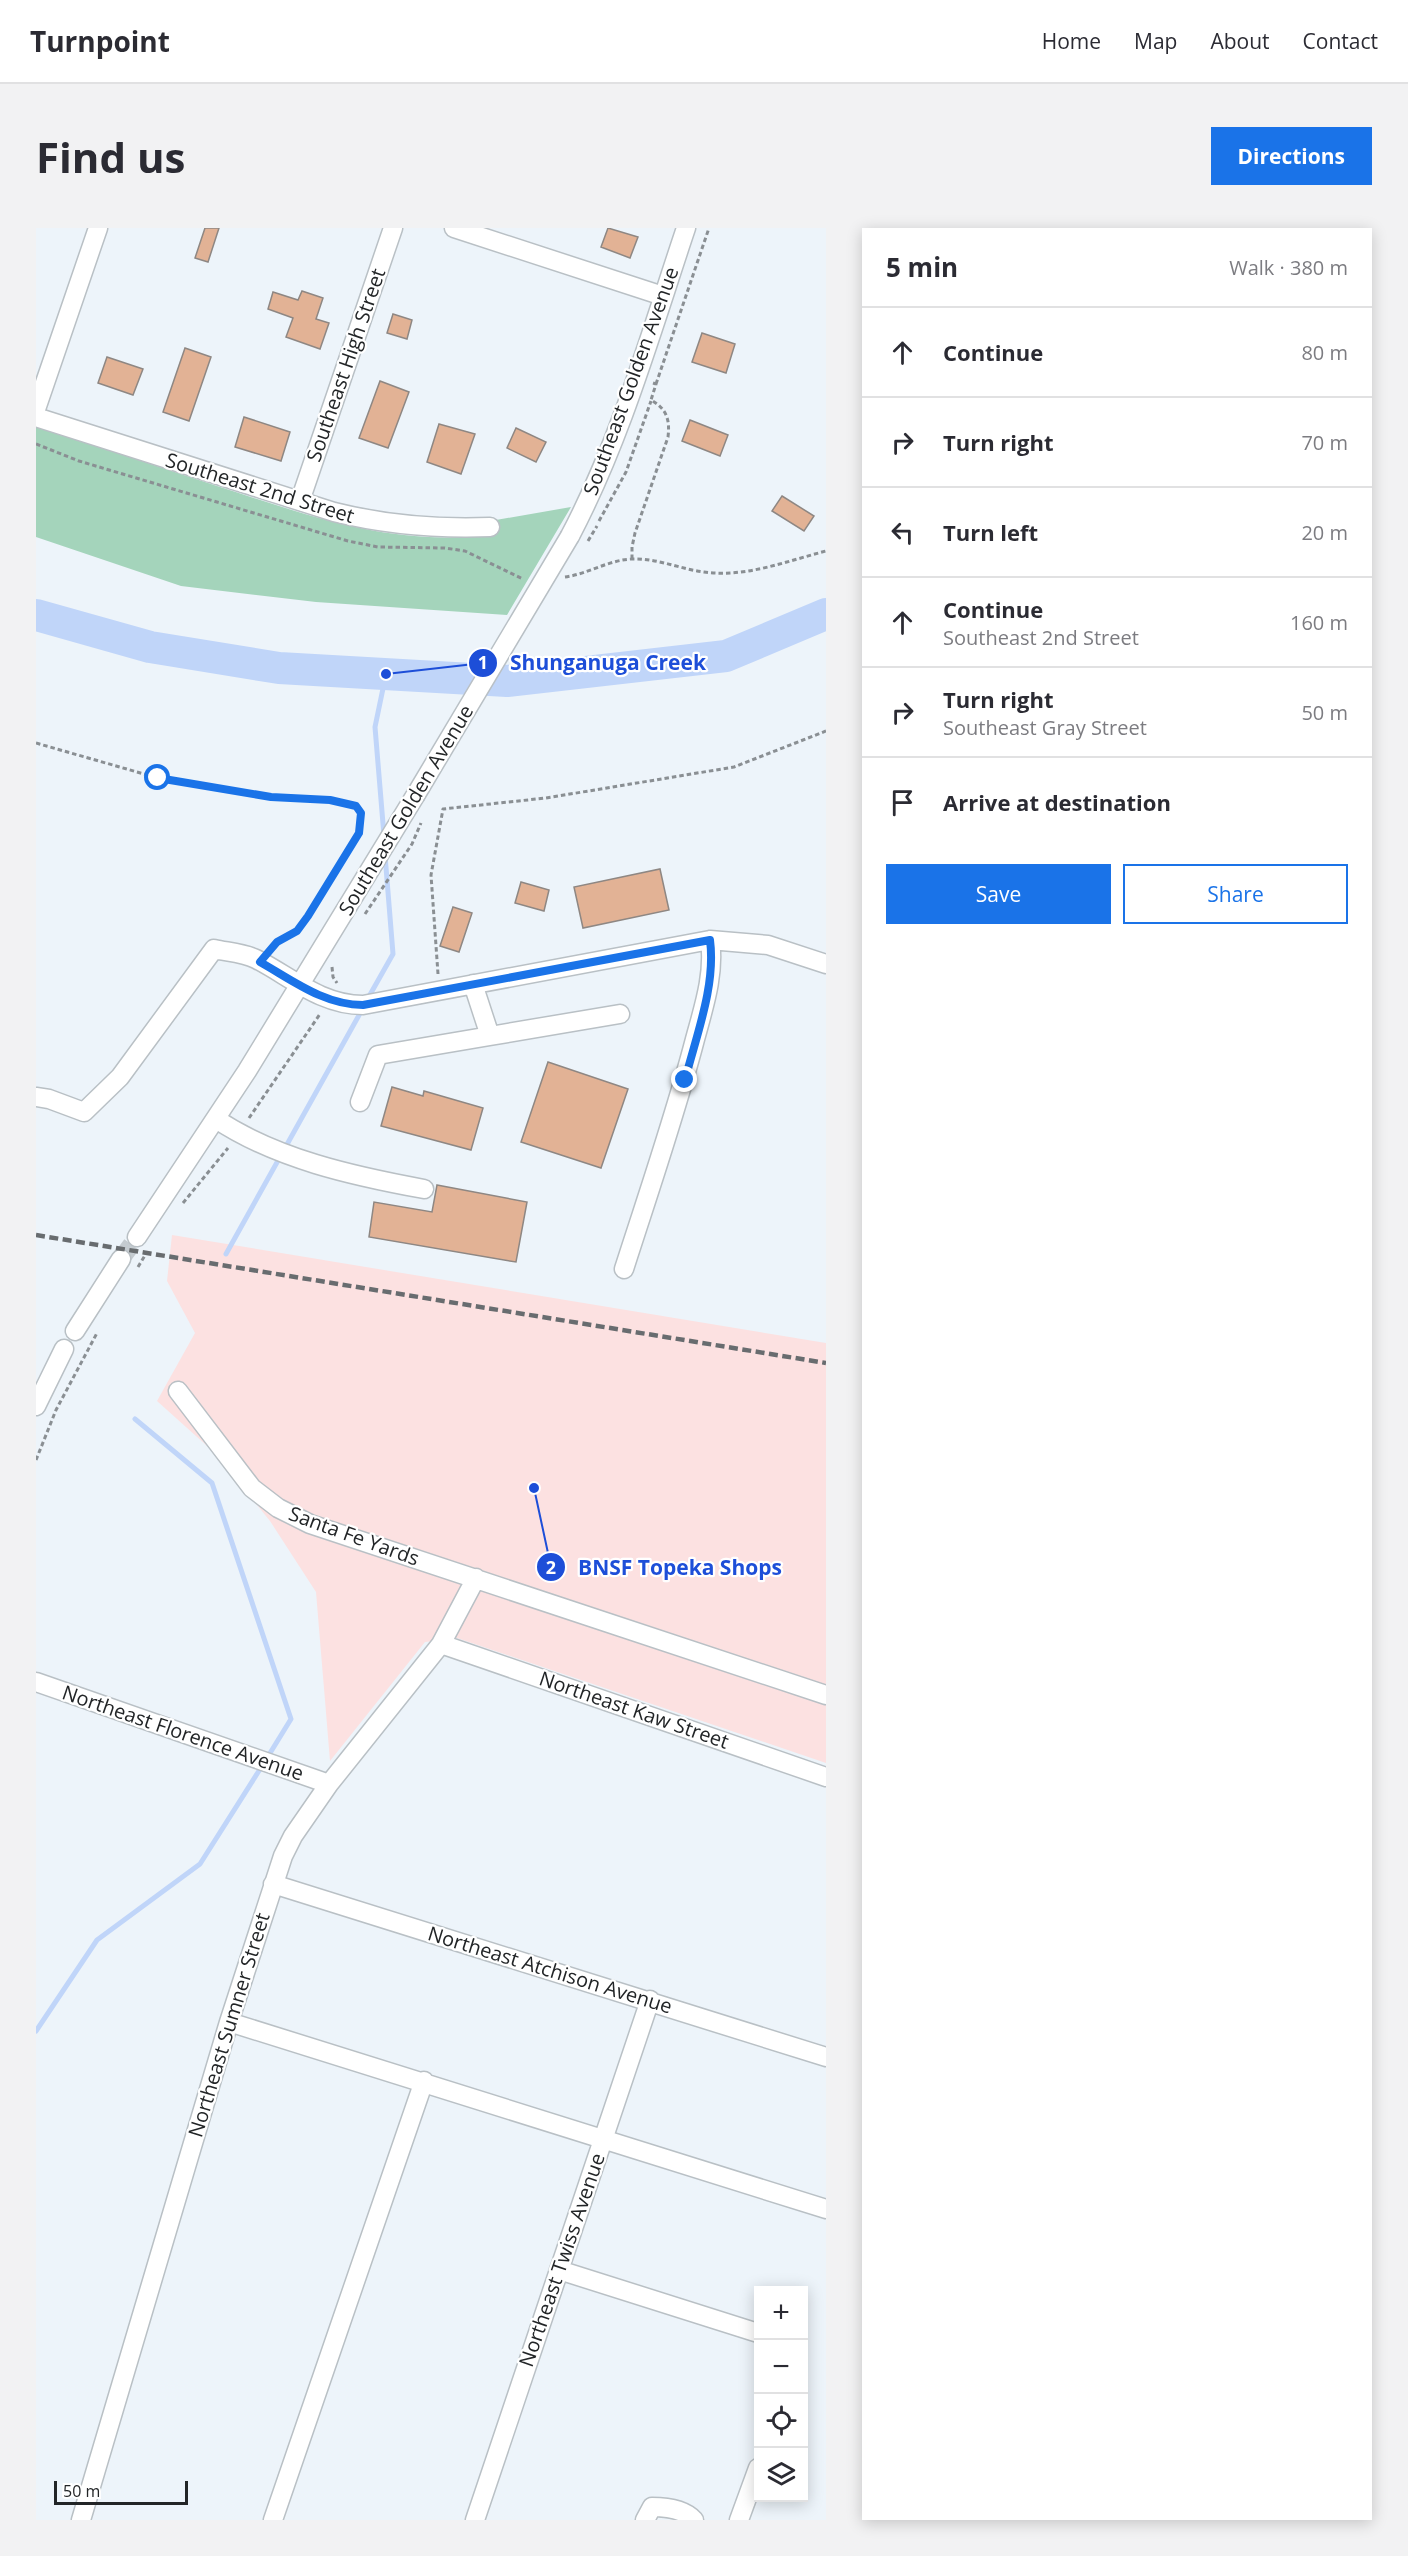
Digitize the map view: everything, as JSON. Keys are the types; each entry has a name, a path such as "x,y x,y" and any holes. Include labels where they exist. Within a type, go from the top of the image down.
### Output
{"street":[{"path":"36,409 98,228"},
{"name":"Southeast High Street","path":"300,501 393,228"},
{"path":"454,228 663,296"},
{"name":"Southeast Golden Avenue","path":"137,1237 216,1119 300,985 570,536 596,487 686,228"},
{"name":"Southeast 2nd Street","path":"36,417 369,521 412,527 490,527"},
{"path":"36,1097 49,1099 84,1112 120,1077 214,949 254,957 300,985 330,1000 348,1005 363,1005 710,940 768,945 826,964"},
{"path":"624,1269 685,1080 706,999 713,958 710,940"},
{"path":"473,984 490,1036"},
{"path":"360,1102 378,1055 620,1014"},
{"path":"216,1119 238,1133 288,1154 374,1180 424,1189"},
{"path":"75,1331 121,1259"},
{"path":"36,1406 64,1349"},
{"name":"Santa Fe Yards","path":"178,1391 252,1488 278,1508 310,1524 826,1695"},
{"name":"Northeast Sumner Street","path":"81,2520 229,2022 273,1884 293,1836 329,1784 441,1644 476,1578"},
{"name":"Northeast Kaw Street","path":"441,1644 826,1777"},
{"name":"Northeast Florence Avenue","path":"36,1682 329,1784"},
{"name":"Northeast Atchison Avenue","path":"273,1884 826,2056"},
{"name":"Northeast Twiss Avenue","path":"475,2520 650,2000"},
{"path":"229,2022 424,2081 603,2140 826,2209"},
{"path":"273,2520 424,2081"},
{"path":"559,2270 754,2332"},
{"path":"739,2520 754,2481"},
{"path":"645,2520 652,2507 665,2507 689,2515 694,2520"}],"path":[{"path":"597,526 626,472 708,228"},
{"path":"636,377 656,384"},
{"path":"632,559 635,533 668,437 669,424 665,411 651,400"},
{"path":"441,990 436,969 431,875 443,809 546,798 734,767 826,731"},
{"path":"36,742 158,778 271,797 330,800 356,806 361,813 359,833 308,916 297,931 277,942 260,962"}],"shaded area":[{"path":"172,1235 826,1343 826,1763 457,1638 425,1642 330,1761 316,1592 270,1521 216,1454 157,1401 195,1333 167,1281"}],"green space":[{"path":"36,426 285,508 355,527 390,533 425,537 460,537 496,533 496,520 571,507 507,615 316,602 181,586 36,537"}],"building":[{"path":"205,228 219,228 208,262 195,258"},
{"path":"608,228 638,237 630,258 601,247"},
{"path":"302,291 323,298 316,319 329,323 320,349 286,337 293,318 268,309 273,292 298,300"},
{"path":"393,314 412,320 407,339 387,333"},
{"path":"702,333 735,344 726,373 692,362"},
{"path":"185,348 211,357 189,421 163,412"},
{"path":"107,357 143,369 133,395 98,383"},
{"path":"380,381 409,392 388,448 359,438"},
{"path":"244,417 290,432 281,461 235,447"},
{"path":"690,420 728,435 720,456 682,441"},
{"path":"439,424 475,434 461,474 427,462"},
{"path":"516,428 546,442 536,462 507,448"},
{"path":"782,496 814,516 804,531 772,511"},
{"path":"660,869 669,910 583,928 574,887"},
{"path":"521,882 549,890 544,911 515,903"},
{"path":"453,907 472,913 459,952 440,946"},
{"path":"548,1062 628,1089 601,1168 521,1142"},
{"path":"392,1087 423,1096 424,1091 483,1108 471,1150 381,1126"},
{"path":"437,1185 527,1202 516,1262 369,1237 374,1202 432,1212"}],"waterway":[{"path":"36,615 150,647 279,668 507,681 726,656 826,614"},
{"path":"384,836 375,727 386,674"},
{"path":"367,1000 393,954 385,855"},
{"path":"226,1254 363,1008"},
{"path":"135,1419 212,1483 291,1719 267,1758"},
{"path":"36,2031 97,1940 200,1864 262,1766"}],"tunnel":[{"path":"121,1259 137,1237"}],"railway":[{"path":"36,1235 826,1363"}],"place":[{"name":"Shunganuga Creek","path":"386,674"},
{"name":"BNSF Topeka Shops","path":"534,1488"}],"route":[{"path":"158,778 271,797 330,800 356,806 361,813 362,822 359,833 308,916 297,931 277,942 260,962 330,1000 348,1005 363,1005 710,940 713,958 706,999 685,1080"}]}
